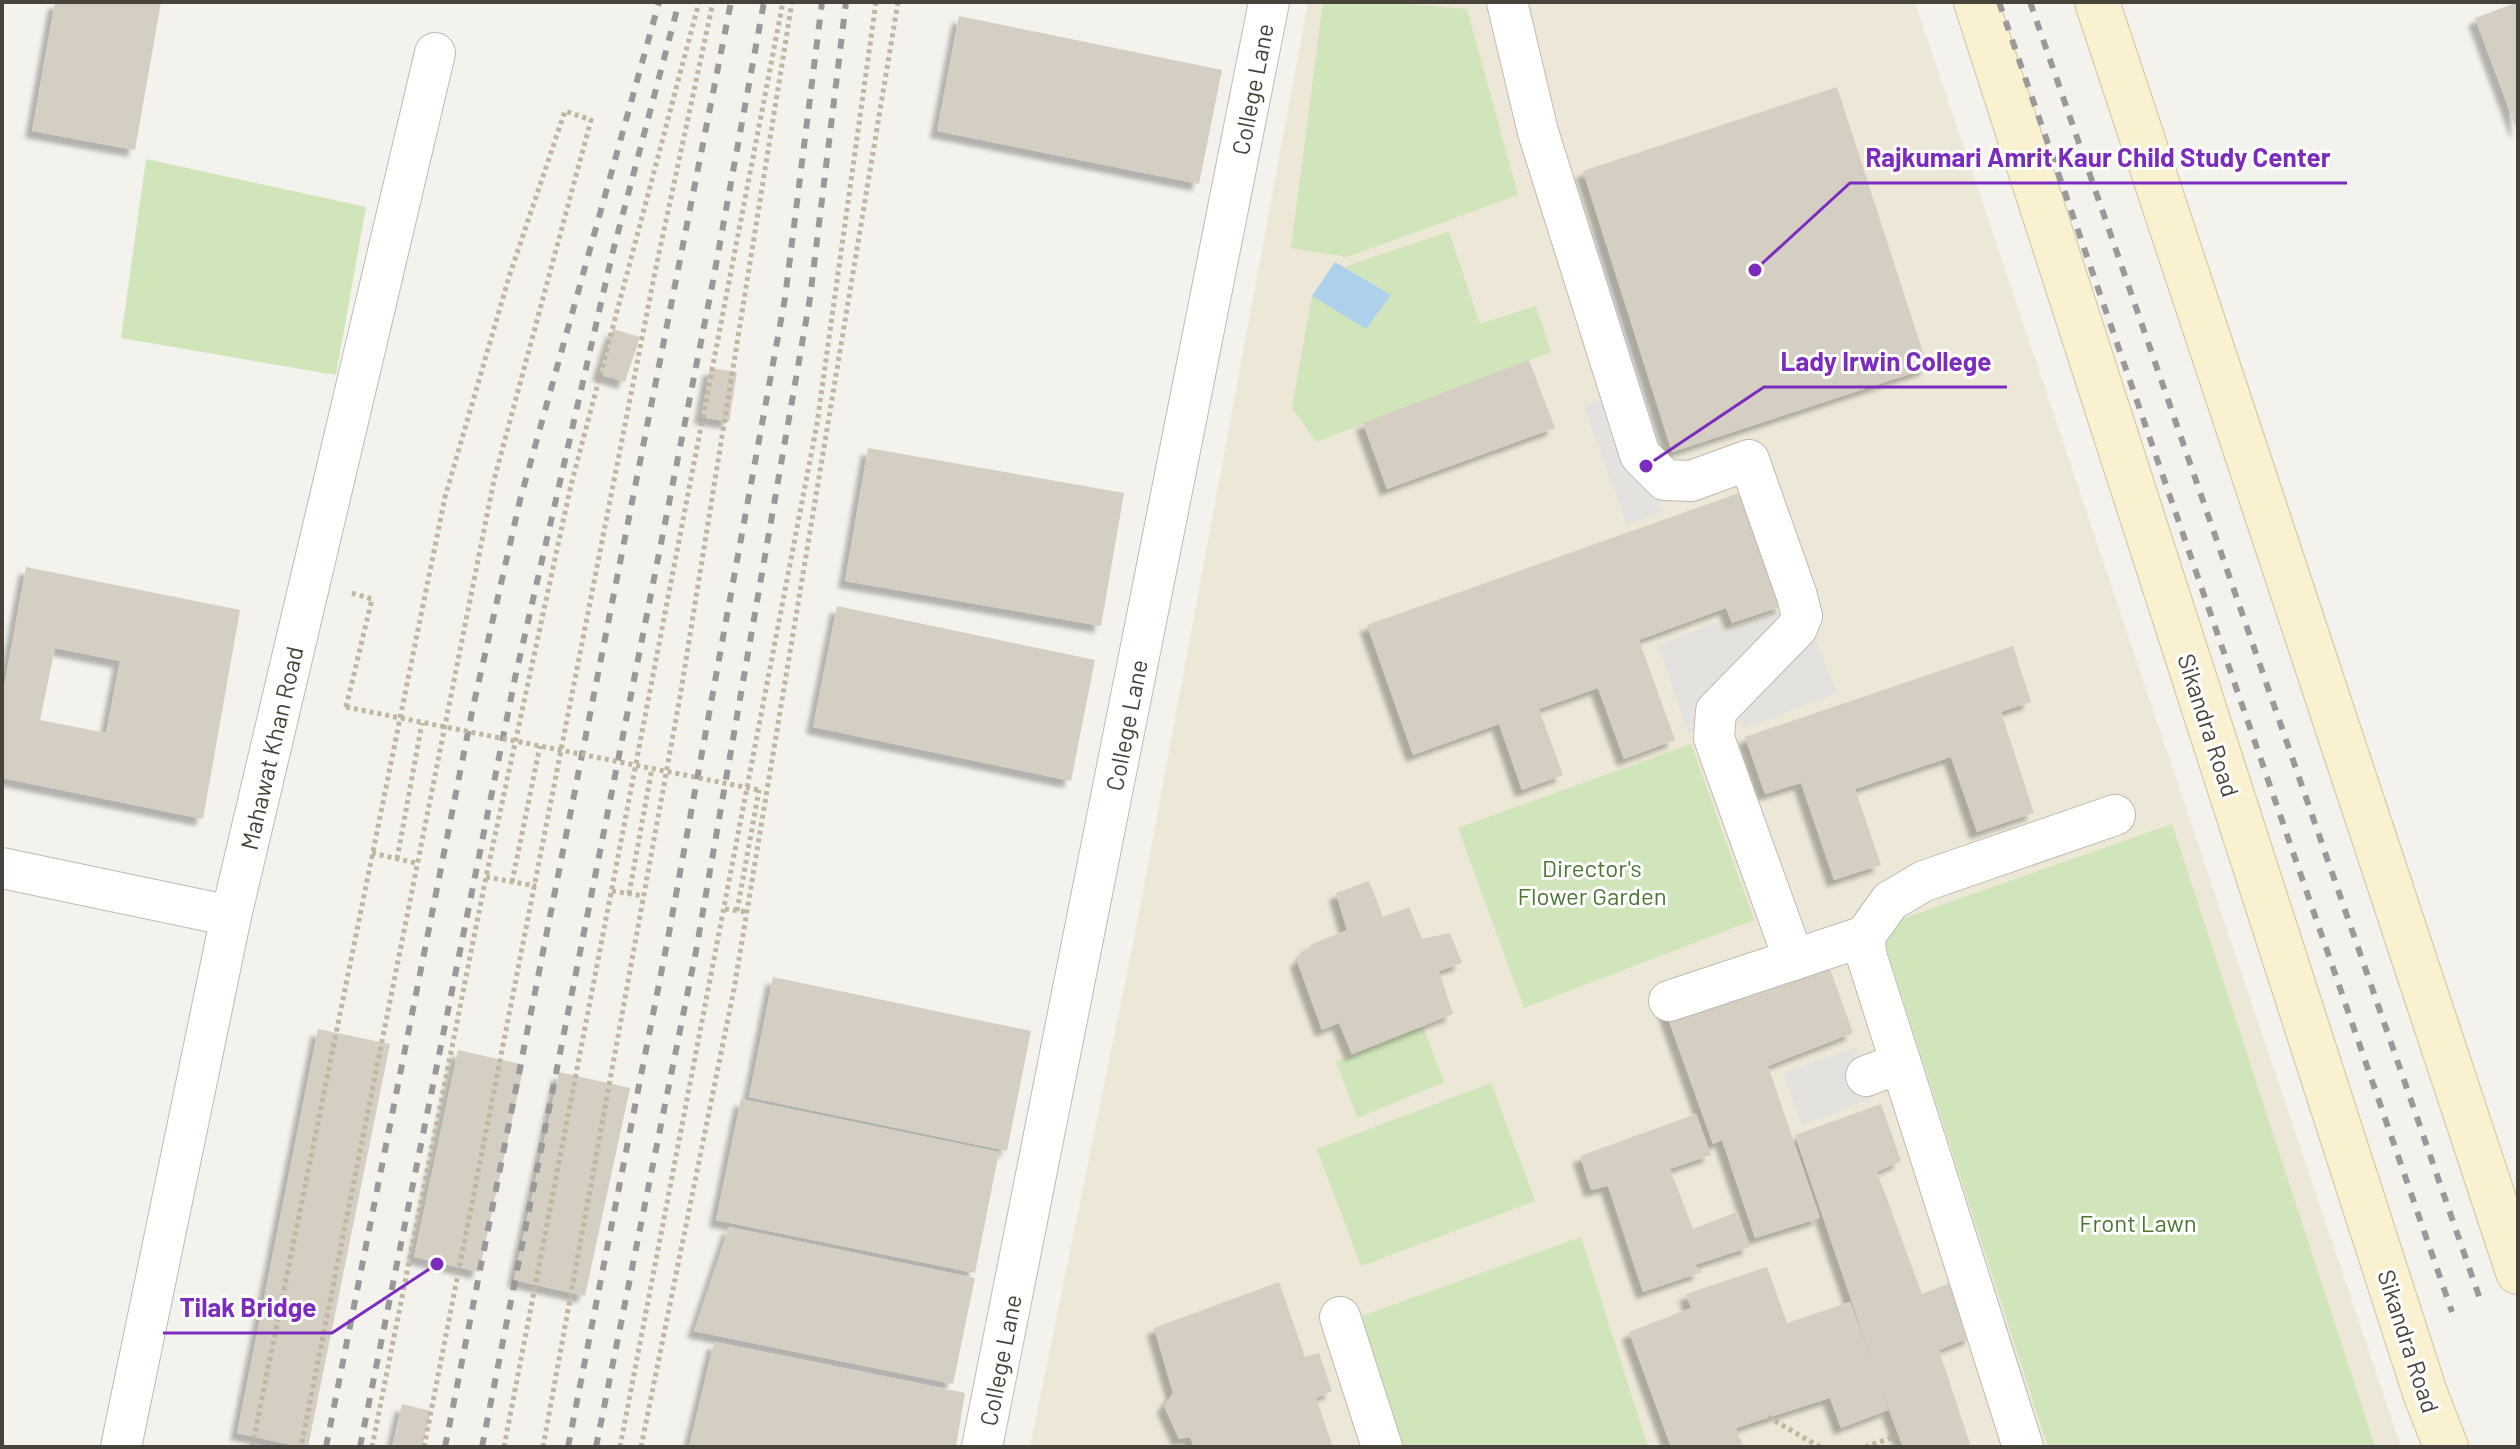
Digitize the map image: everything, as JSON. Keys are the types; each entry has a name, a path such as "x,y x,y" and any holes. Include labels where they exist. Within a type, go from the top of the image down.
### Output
{"main road":[{"name":"Sikandra Road","path":"1976,2 2425,1393 2446,1447"},
{"path":"2097,2 2518,1272"}],"street":[{"name":"College Lane","path":"982,1447 1269,2"},
{"path":"1507,2 1538,132 1640,455 1665,480 1691,481 1749,460 1797,596 1802,616 1797,628 1716,711 1714,738 1794,960"},
{"name":"Mahawat Khan Road","path":"121,1447 231,916 435,53"},
{"path":"1669,1001 1865,936 1890,901 1924,881 2115,815"},
{"path":"2,868 231,916"},
{"path":"1865,936 1883,1070 2023,1447"},
{"path":"1340,1317 1382,1447"}],"path":[{"path":"372,1447 486,877 571,485 699,2"},
{"path":"424,1447 655,272 713,2"},
{"path":"504,1447 783,2"},
{"path":"543,1447 680,697 792,2"},
{"path":"620,1447 817,424 876,2"},
{"path":"641,1447 747,912 898,2"},
{"path":"252,1447 445,497 509,277 565,111 591,120 494,480 301,1447"},
{"path":"372,599 346,707 759,790 737,911"},
{"path":"397,859 422,723"},
{"path":"512,882 540,746"},
{"path":"629,894 652,768"},
{"path":"372,853 416,863"},
{"path":"486,877 536,886"},
{"path":"612,891 644,896"},
{"path":"725,909 747,912"},
{"path":"1768,1417 1820,1447"},
{"path":"1865,1447 1897,1436"}],"shaded area":[{"path":"1308,2 1915,2 2401,1447 1030,1447 1136,929"},
{"path":"1599,234 1664,450 1641,456 1662,512 1627,525 1584,407 1620,393 1573,244"},
{"path":"1784,610 1812,630 1837,693 1743,729 1731,697 1689,734 1658,645 1718,622 1722,632"},
{"path":"1855,1048 1874,1098 1802,1125 1783,1074"}],"green space":[{"path":"1323,2 1389,2 1467,9 1518,195 1347,257 1291,248"},
{"path":"146,159 366,207 336,375 121,338"},
{"path":"1449,232 1480,324 1536,306 1551,352 1316,442 1292,408 1312,296 1366,329 1391,295 1344,267"},
{"name":"Director's Flower Garden","path":"1691,744 1754,920 1524,1008 1458,828"},
{"name":"Front Lawn","path":"2172,824 2375,1447 2048,1447 1884,941 1893,922"},
{"path":"1423,1027 1444,1082 1358,1118 1336,1062"},
{"path":"1491,1083 1535,1201 1361,1266 1317,1149"},
{"path":"1581,1237 1648,1447 1398,1447 1357,1318"}],"water":[{"path":"1335,262 1391,295 1366,329 1312,296"}],"building":[{"path":"55,2 161,2 135,150 32,131"},
{"path":"2518,2 2518,133 2475,18"},
{"path":"959,16 1222,70 1199,184 937,131"},
{"path":"1837,87 1928,368 1672,452 1583,171"},
{"path":"613,329 640,337 625,382 599,374"},
{"path":"1529,360 1555,428 1387,489 1363,423"},
{"path":"710,368 737,372 729,422 701,417"},
{"path":"868,448 1124,493 1101,626 845,581"},
{"path":"1742,492 1783,606 1732,623 1726,608 1639,640 1675,740 1624,759 1598,688 1539,709 1563,775 1522,790 1499,724 1413,755 1367,625"},
{"path":"26,567 240,610 203,819 2,778 2,698","holes":["55,648 120,661 106,733 40,720"]},
{"path":"837,606 1095,660 1071,781 813,727"},
{"path":"2013,646 2031,702 2001,712 2034,813 1977,832 1951,757 1855,789 1881,865 1834,880 1801,783 1765,794 1745,737"},
{"path":"1369,881 1383,917 1409,907 1422,939 1450,933 1462,963 1439,971 1453,1014 1352,1054 1339,1023 1322,1030 1297,961 1312,944 1347,930 1336,893"},
{"path":"1829,966 1853,1033 1768,1066 1820,1218 1755,1238 1722,1140 1713,1144 1665,1010 1739,981 1746,998"},
{"path":"773,977 1031,1031 1007,1151 749,1097"},
{"path":"318,1029 390,1044 308,1447 301,1447 237,1433"},
{"path":"458,1050 524,1065 479,1272 414,1257"},
{"path":"559,1072 630,1088 585,1296 514,1280"},
{"path":"741,1099 999,1152 975,1273 716,1220"},
{"path":"1881,1104 1901,1161 1877,1172 1922,1294 1953,1282 1972,1337 1939,1350 1971,1447 1903,1447 1881,1389 1888,1410 1841,1428 1830,1398 1736,1428 1743,1447 1671,1447 1629,1332 1691,1308 1686,1294 1767,1267 1787,1323 1850,1302 1873,1364 1795,1135"},
{"path":"1696,1114 1711,1155 1670,1169 1693,1229 1737,1212 1750,1247 1695,1265 1702,1272 1643,1292 1608,1186 1591,1190 1580,1156"},
{"path":"729,1227 975,1278 953,1384 694,1331"},
{"path":"1279,1282 1305,1357 1319,1353 1332,1391 1316,1398 1333,1447 1194,1447 1190,1437 1179,1439 1164,1406 1173,1393 1154,1328"},
{"path":"714,1342 965,1393 956,1447 689,1447"},
{"path":"402,1404 431,1411 422,1447 392,1447"}],"railway":[{"path":"326,1447 473,707 520,500 659,2"},
{"path":"360,1447 515,678 612,255 679,2"},
{"path":"445,1447 731,2"},
{"path":"482,1447 713,281 764,2"},
{"path":"568,1447 669,933 785,298 822,2"},
{"path":"596,1447 696,951 810,298 846,2"},
{"path":"1999,2 2452,1312"},
{"path":"2030,2 2481,1302"}],"place":[{"name":"Rajkumari Amrit Kaur Child Study Center","path":"1755,270"},
{"name":"Lady Irwin College","path":"1646,466"},
{"name":"Tilak Bridge","path":"437,1264"}]}
